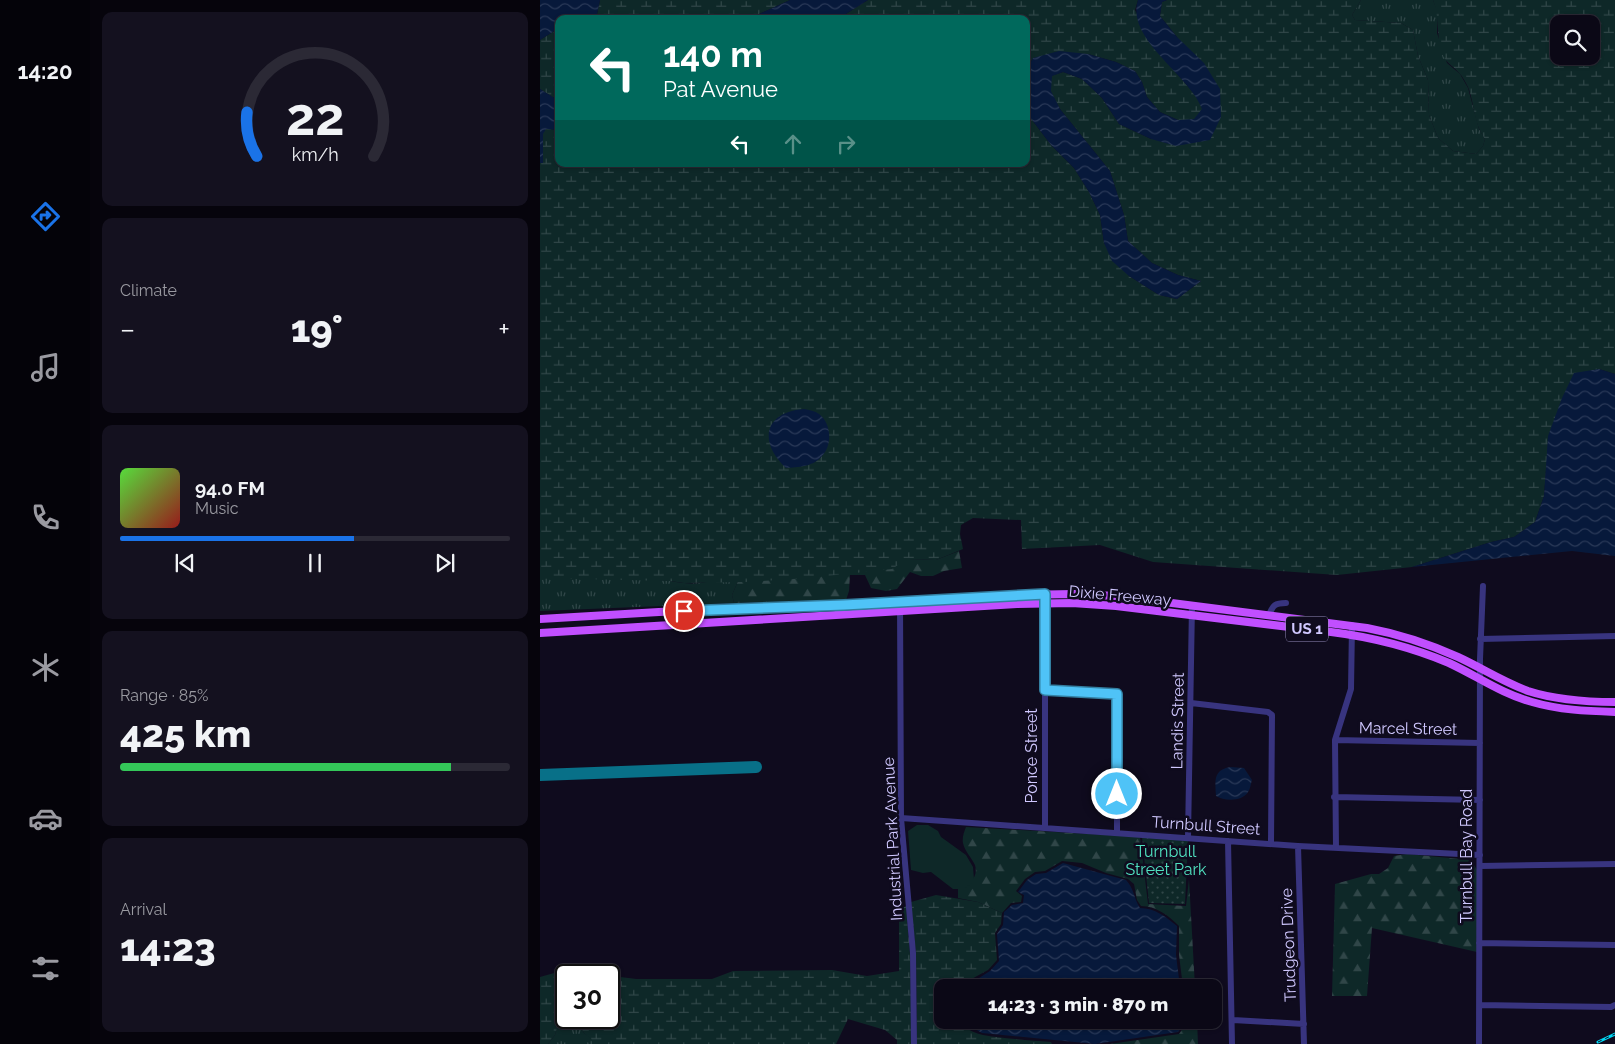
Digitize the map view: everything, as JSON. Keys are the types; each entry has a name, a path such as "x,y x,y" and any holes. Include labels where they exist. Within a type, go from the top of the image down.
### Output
{"main road":[{"name":"Dixie Freeway","path":"540,619 1045,594 1095,594 1380,630 1457,656 1480,668"},
{"name":"Dixie Freeway","path":"540,633 1045,603 1116,606 1352,635 1378,640 1421,652 1449,663 1480,679"},
{"name":"US 1","path":"1480,668 1510,684 1546,696 1574,701 1615,702"},
{"name":"US 1","path":"1480,679 1518,698 1544,706 1584,711 1615,712"}],"street":[{"name":"Turnbull Bay Road","path":"1479,1044 1480,639 1483,586"},
{"name":"Ponce Street","path":"1044,828 1045,594"},
{"name":"Industrial Park Avenue","path":"900,602 901,818 913,953 914,1044"},
{"path":"1269,615 1273,606 1277,603 1286,603"},
{"name":"Landis Street","path":"1188,837 1192,605"},
{"path":"1336,848 1334,797 1335,740 1351,690 1352,625"},
{"path":"1480,639 1615,636"},
{"path":"1045,690 1117,694 1117,833"},
{"path":"1191,703 1268,712 1272,715 1271,843"},
{"name":"Marcel Street","path":"1335,740 1480,743"},
{"path":"1334,797 1480,800"},
{"name":"Turnbull Street","path":"901,818 1298,846 1480,855"},
{"path":"1228,840 1232,1044"},
{"name":"Trudgeon Drive","path":"1298,846 1304,1044"},
{"path":"1480,866 1615,864"},
{"path":"1479,943 1615,945"},
{"path":"1480,1005 1611,1007 1615,1004"},
{"path":"1233,1020 1304,1024"}],"green space":[{"path":"600,0 790,0 757,15 597,15"},
{"path":"868,0 1138,0 1135,10 1158,52 1198,98 1203,109 1194,120 1178,120 1160,112 1147,97 1142,82 1135,71 1116,62 1088,54 1033,58 1030,64 1030,15 844,15"},
{"path":"1167,0 1361,0 1352,15 1355,20 1401,23 1413,30 1418,56 1428,80 1429,115 1438,138 1453,151 1476,154 1483,146 1485,139 1476,120 1467,85 1461,75 1443,55 1433,0 1615,0 1615,374 1599,369 1546,470 1544,496 1535,522 1514,537 1491,542 1412,567 1337,575 1153,562 1100,545 1022,549 1021,520 973,518 961,525 960,534 963,549 936,560 907,559 892,569 808,578 745,582 684,583 670,581 540,578 540,128 555,130 555,167 1030,167 1030,117 1051,145 1074,168 1089,192 1100,215 1104,243 1129,276 1159,295 1177,299 1201,281 1178,275 1152,263 1128,241 1124,215 1110,171 1060,109 1050,91 1051,76 1063,72 1082,79 1102,98 1119,124 1151,139 1221,117 1177,37 1160,16 1162,2"},
{"path":"1361,0 1433,0 1438,13 1437,33 1447,63 1460,74 1468,88 1479,129 1485,139 1483,146 1476,154 1453,151 1438,138 1429,115 1428,80 1418,56 1413,30 1401,23 1355,20 1352,15"},
{"path":"555,31 555,98 540,89 540,40"},
{"path":"959,551 962,568 944,571 933,576 921,576 910,572 897,589 886,591 871,588 865,575 850,575 849,591 846,600 734,603 732,595 742,572 852,552 909,559 936,560"},
{"path":"563,572 698,583 742,572 732,595 734,603 540,611 540,575"},
{"path":"917,825 928,825 938,831 941,837 966,855 973,867 974,879 971,884 963,889 953,889 931,872 923,873 911,870 908,831"},
{"path":"966,827 1140,837 1148,904 1186,906 1189,879 1195,979 1182,979 1179,955 1179,926 1162,912 1141,906 1137,900 1134,884 1128,879 1106,873 1082,863 1062,861 1045,871 1035,872 1025,879 1016,891 1022,896 1021,902 1011,903 1002,913 978,902 958,898 958,889 972,881 976,870 965,849 963,837"},
{"name":"Turnbull Street Park","path":"1142,837 1188,839 1185,904 1149,903"},
{"path":"1407,854 1471,860 1477,870 1477,952 1372,928 1367,996 1332,996 1335,884 1371,874 1379,874 1388,868 1394,856"},
{"path":"936,895 978,902 1002,913 1001,924 995,933 997,960 988,970 972,979 934,979 934,1029 969,1029 983,1035 1051,1042 1052,1044 917,1044 916,954 911,902"},
{"path":"906,906 910,953 912,1044 897,1044 897,1040 885,1030 848,1019 836,1044 592,1044 592,1040 582,1029 620,1029 620,977 712,979 733,971 832,970 867,976 899,971 899,910"},
{"path":"555,973 555,1029 557,1029 548,1044 540,1044 540,977"},
{"path":"557,1029 582,1029 593,1040 592,1044 548,1044"},
{"path":"1183,1029 1197,1029 1198,1044 1110,1044 1179,1034"}],"water":[{"path":"540,0 600,0 597,15 555,15 555,31 540,40"},
{"path":"790,0 868,0 844,15 757,15"},
{"path":"1138,0 1167,0 1162,2 1160,16 1177,37 1204,63 1220,89 1221,117 1210,140 1176,146 1151,139 1119,124 1102,98 1082,79 1063,72 1052,76 1051,91 1060,109 1110,171 1124,215 1128,241 1152,263 1178,275 1201,281 1177,299 1159,295 1129,276 1112,261 1104,243 1100,215 1089,192 1074,168 1051,145 1030,117 1030,64 1033,58 1059,51 1088,54 1116,62 1135,71 1142,82 1147,97 1160,112 1178,120 1194,119 1202,109 1195,96 1149,43 1141,29 1137,14"},
{"path":"540,89 555,98 555,130 546,129 543,134 543,163 540,163"},
{"path":"1599,369 1615,374 1615,556 1572,551 1412,567 1491,542 1514,537 1535,522 1544,496 1548,436 1562,398 1574,373"},
{"path":"804,409 816,412 823,418 828,428 828,446 818,460 805,466 786,468 771,448 770,430 773,422 780,416 791,411"},
{"path":"1224,768 1244,768 1252,780 1248,792 1242,798 1228,800 1216,796 1216,777"},
{"path":"1063,863 1126,880 1131,886 1140,908 1155,911 1177,926 1176,955 1179,979 978,979 990,971 999,961 997,934 1003,925 1004,912 1012,905 1023,903 1024,895 1018,892 1027,880 1036,874 1046,873"},
{"path":"975,1029 1180,1029 1178,1032 1095,1044 982,1033"}],"taxiway":[{"path":"540,775 756,767"}],"railway":[{"path":"1598,1042 1615,1034"}],"route":[{"path":"684,611 844,605 1045,594 1045,690 1117,694 1117,794"}]}
